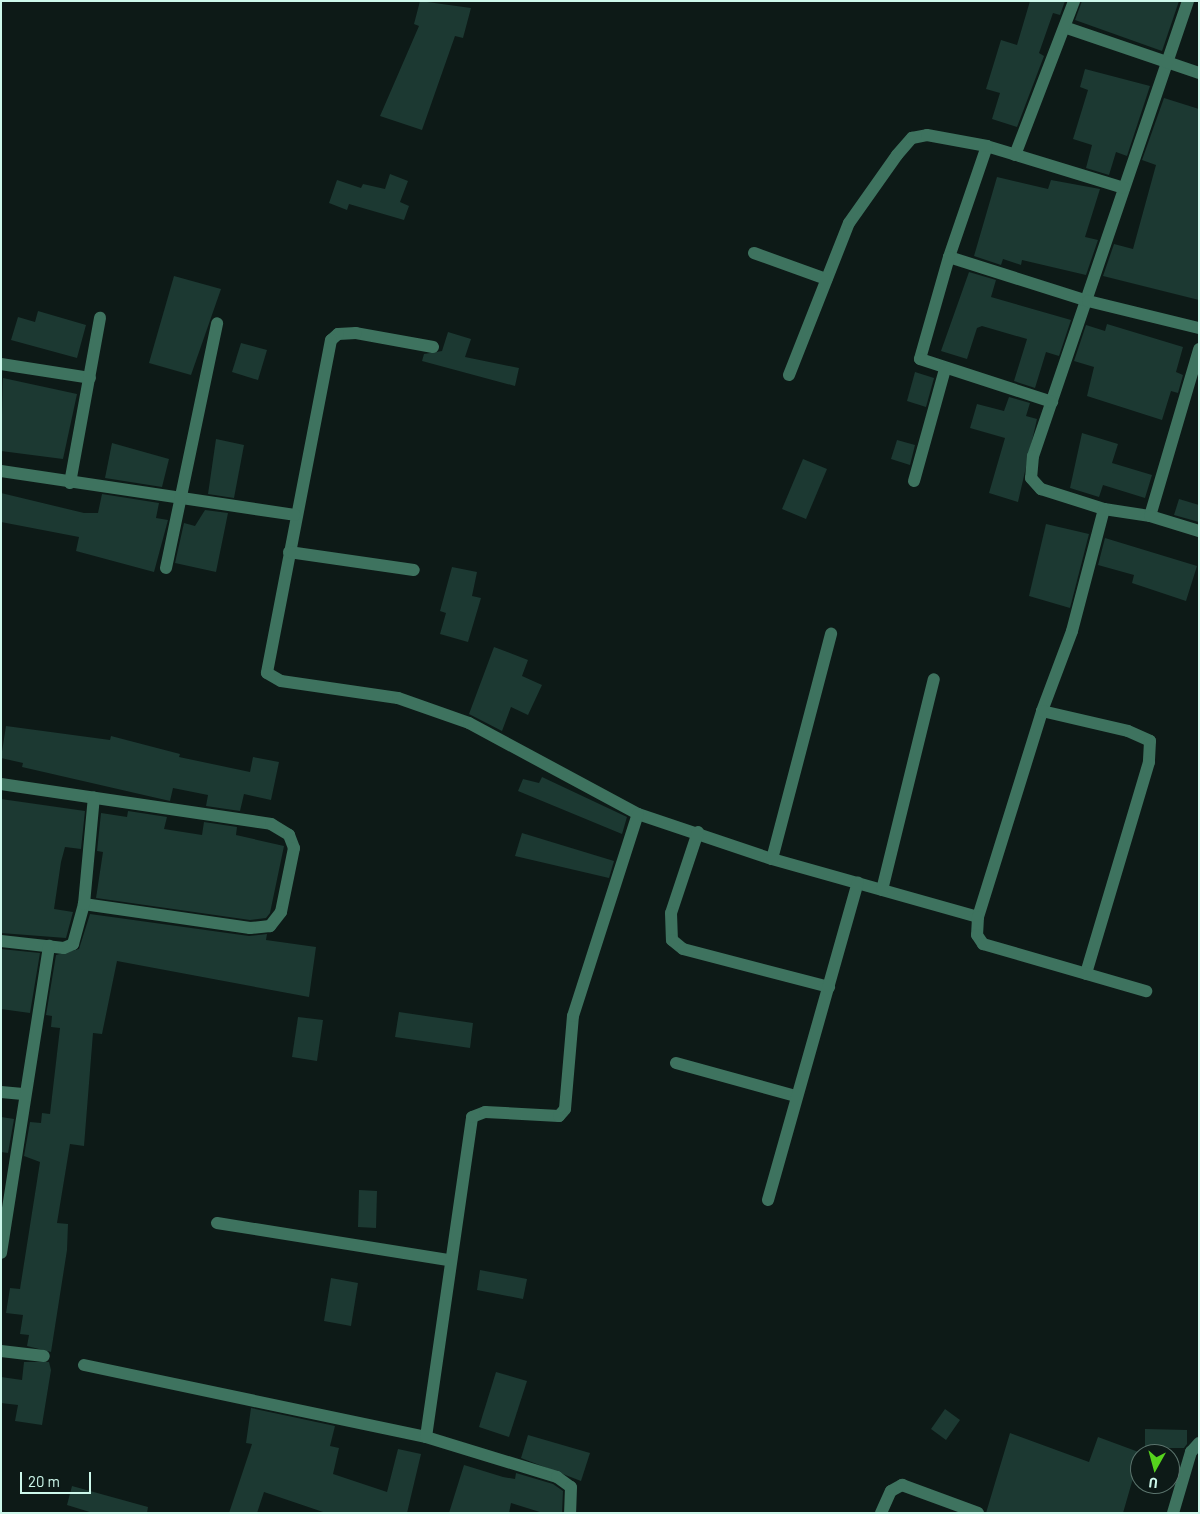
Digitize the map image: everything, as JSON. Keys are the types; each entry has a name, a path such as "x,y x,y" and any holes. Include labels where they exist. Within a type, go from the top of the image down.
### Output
{"street":[{"path":"1015,155 1067,28 1074,1"},
{"path":"1188,1 1169,63 1124,188 1088,300 1033,456 1031,478 1041,489 1104,509 1150,516 1199,531"},
{"path":"1067,28 1199,73"},
{"path":"789,375 849,223 912,138 927,135 987,146 1124,188"},
{"path":"987,146 919,351 920,359 1052,402"},
{"path":"754,253 826,279"},
{"path":"949,257 1088,300 1199,328"},
{"path":"70,483 100,318"},
{"path":"166,568 179,497 218,324"},
{"path":"432,348 356,333 338,334 331,340 295,515 267,673 281,681 398,698 469,723 638,814 698,832 772,859 978,917"},
{"path":"1150,516 1199,349"},
{"path":"1,364 90,378"},
{"path":"914,481 946,369"},
{"path":"1,471 70,483 295,515"},
{"path":"1104,509 1072,631 1042,711 978,917 978,935 984,944 1146,991"},
{"path":"289,552 414,570"},
{"path":"772,859 831,634"},
{"path":"882,890 934,679"},
{"path":"1042,711 1128,731 1150,741 1149,762 1086,974"},
{"path":"1,784 271,824 289,835 294,848 280,912 270,926 250,928 84,904"},
{"path":"1,941 49,946 73,944 84,904 94,798"},
{"path":"426,1437 448,1260 472,1117 485,1112 559,1116 565,1109 573,1016 638,814"},
{"path":"698,832 671,913 672,940 683,949 829,987"},
{"path":"768,1200 858,882"},
{"path":"1,1253 23,1094 49,946"},
{"path":"676,1063 796,1096"},
{"path":"1,1092 23,1094"},
{"path":"217,1224 448,1260"},
{"path":"1,1351 44,1356"},
{"path":"84,1365 426,1437 557,1477 572,1488 570,1513"},
{"path":"1173,1513 1190,1452 1199,1443"},
{"path":"881,1513 890,1491 902,1485 978,1513"}],"building":[{"path":"420,1 471,8 463,38 455,36 422,130 380,116 419,26 414,24"},
{"path":"1030,1 1065,1 1060,15 1053,13 1039,53 1044,56 1017,127 992,119 1000,93 986,89 1001,40 1017,45"},
{"path":"1082,1 1179,1 1162,51 1075,20"},
{"path":"1085,69 1150,86 1127,156 1116,152 1109,175 1086,168 1092,145 1073,139 1088,90 1080,87"},
{"path":"1164,98 1199,109 1199,300 1103,276 1114,244 1133,249 1156,165 1142,160"},
{"path":"390,174 408,181 400,202 409,206 404,220 349,204 347,210 329,203 337,180 361,188 363,184 385,189"},
{"path":"997,177 1048,189 1051,180 1100,189 1085,237 1098,240 1086,275 1022,260 1021,265 1003,259 1001,265 974,256"},
{"path":"969,272 996,280 991,297 1071,320 1059,356 1046,352 1035,388 1014,381 1027,339 982,326 977,328 967,359 941,351"},
{"path":"174,276 221,289 191,375 149,363"},
{"path":"38,311 86,325 77,358 11,340 18,317 35,322"},
{"path":"1107,324 1183,347 1176,372 1183,375 1178,393 1171,391 1162,420 1087,396 1094,367 1074,361 1086,325 1105,331"},
{"path":"448,332 471,339 465,357 519,368 515,386 422,361 424,354 442,351"},
{"path":"241,343 267,350 258,380 232,372"},
{"path":"915,372 934,378 926,407 907,401"},
{"path":"3,378 77,394 63,459 1,451"},
{"path":"1009,397 1030,403 1026,416 1037,419 1018,502 989,493 1005,438 970,428 977,404 1004,411"},
{"path":"1082,433 1118,444 1112,463 1152,475 1145,498 1103,485 1099,497 1070,488"},
{"path":"216,439 244,445 234,498 208,494"},
{"path":"897,440 915,445 910,465 891,459"},
{"path":"112,443 169,459 162,487 105,478"},
{"path":"803,459 827,469 806,519 782,509"},
{"path":"1,493 84,513 98,513 102,494 159,503 156,518 168,520 154,572 76,551 79,537 1,522"},
{"path":"1179,499 1199,505 1199,522 1174,515"},
{"path":"205,510 228,513 216,572 175,563 184,523 195,526"},
{"path":"1046,524 1089,534 1070,608 1029,596"},
{"path":"1105,538 1197,566 1186,601 1132,583 1134,575 1098,565"},
{"path":"452,567 477,572 472,596 481,598 468,642 440,634 446,613 440,611"},
{"path":"494,647 528,660 522,676 542,685 528,715 511,707 502,731 469,714"},
{"path":"6,726 110,740 111,736 180,754 179,757 250,772 253,757 279,762 271,800 244,794 240,811 206,806 208,795 173,788 170,801 22,767 23,763 1,758"},
{"path":"542,777 627,817 622,834 518,791 523,779 539,783"},
{"path":"1,799 85,811 81,849 65,847 61,862 54,909 73,912 66,938 1,933"},
{"path":"128,811 167,817 164,829 202,835 204,822 237,827 236,835 284,846 270,913 266,918 250,920 96,898 103,852 97,851 101,813 127,817"},
{"path":"522,833 614,861 609,878 515,856"},
{"path":"90,914 249,936 267,934 266,940 316,947 309,997 117,961 102,1034 93,1033 84,1146 70,1144 57,1223 68,1224 67,1250 51,1352 27,1346 29,1335 20,1334 23,1315 6,1313 10,1288 20,1289 40,1162 24,1156 30,1122 41,1123 42,1113 50,1114 60,1028 51,1027 52,1016 46,1015 56,955 79,949"},
{"path":"1,949 40,953 30,1013 1,1009"},
{"path":"399,1012 473,1023 470,1048 395,1037"},
{"path":"298,1017 323,1020 317,1061 292,1057"},
{"path":"1,1117 14,1119 8,1153 1,1152"},
{"path":"359,1190 377,1191 376,1228 358,1227"},
{"path":"480,1270 527,1279 523,1299 477,1290"},
{"path":"331,1278 358,1283 351,1326 324,1321"},
{"path":"24,1362 49,1362 51,1370 42,1425 15,1421 18,1405 1,1403 1,1377 22,1380"},
{"path":"496,1372 527,1381 509,1437 479,1427"},
{"path":"251,1408 335,1426 330,1446 339,1448 333,1474 387,1492 398,1449 421,1454 407,1513 326,1513 264,1492 257,1513 229,1513 252,1444 246,1443"},
{"path":"945,1409 960,1420 946,1440 931,1429"},
{"path":"1145,1429 1187,1430 1187,1444 1184,1448 1180,1448 1180,1444 1145,1444"},
{"path":"1010,1433 1089,1462 1098,1437 1130,1449 1130,1489 1123,1513 986,1513"},
{"path":"528,1435 590,1453 581,1481 521,1458"},
{"path":"464,1465 503,1477 515,1479 516,1473 553,1484 563,1491 562,1513 543,1513 511,1503 509,1513 449,1513"},
{"path":"72,1486 148,1507 147,1513 93,1513 67,1505"}]}
